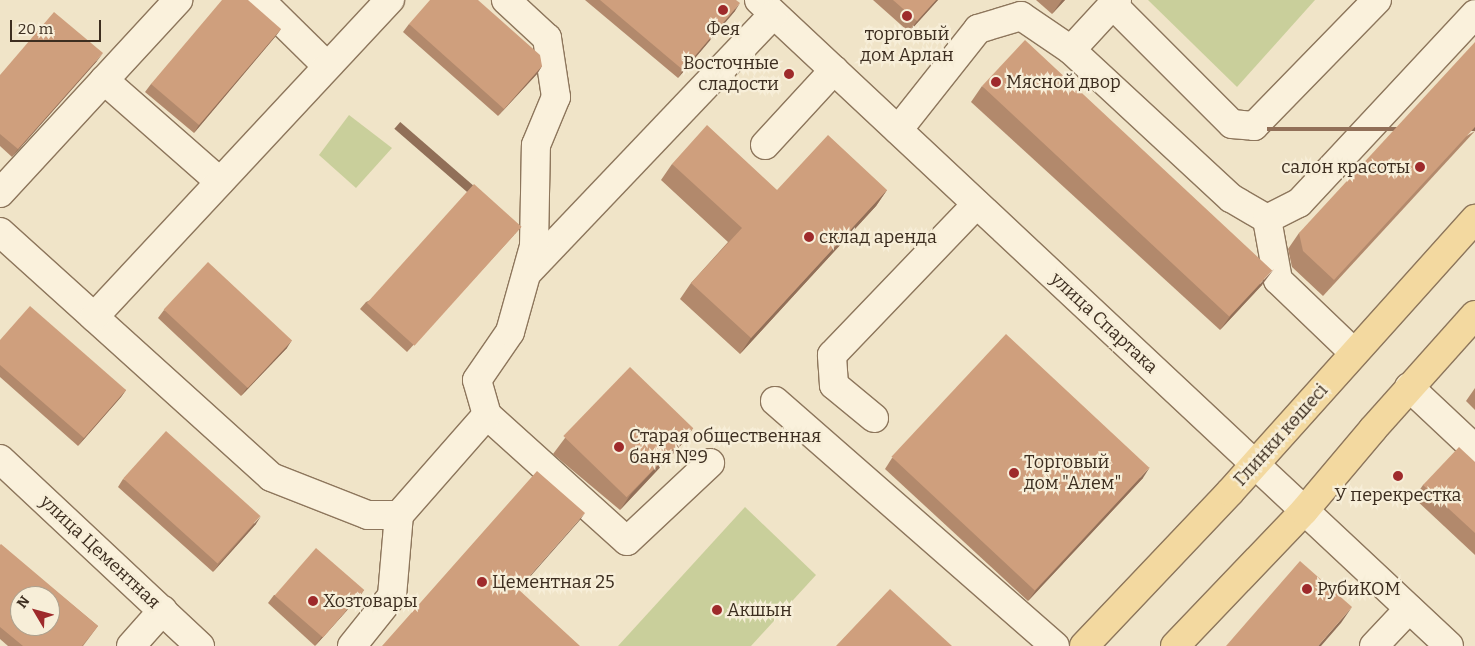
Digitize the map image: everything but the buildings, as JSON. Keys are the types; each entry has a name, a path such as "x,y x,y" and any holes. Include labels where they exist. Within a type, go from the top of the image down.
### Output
{"main road":[{"name":"Глинки көшесі","path":"1084,646 1255,463 1475,219"},
{"path":"1175,646 1304,511 1409,387 1475,315"}],"street":[{"path":"0,193 178,0"},
{"path":"260,0 328,66"},
{"path":"94,317 390,0"},
{"path":"506,0 547,38 556,97 536,145 534,246 527,273 510,332 477,380 487,415 627,540 710,463"},
{"path":"1071,50 1115,2 1232,124 1254,126 1377,0"},
{"path":"527,273 766,7"},
{"name":"улица Спартака","path":"766,7 1450,646"},
{"path":"1267,219 1299,203 1475,14"},
{"path":"898,130 978,29 1021,16 1071,50 1231,198 1267,219 1278,280 1354,353"},
{"path":"764,145 834,70"},
{"path":"104,80 220,182"},
{"path":"874,418 834,384 832,355 977,204"},
{"path":"0,232 271,477 368,515 399,515"},
{"path":"1409,387 1475,449"},
{"path":"775,401 1055,646"},
{"path":"352,646 392,596 399,515 487,415"},
{"name":"улица Цементная","path":"0,459 200,646"},
{"path":"1374,646 1409,608"},
{"path":"131,646 163,610"}],"green space":[{"path":"1148,0 1315,0 1237,87"},
{"path":"349,115 392,148 356,188 319,155"},
{"name":"Акшын","path":"745,507 816,575 751,646 618,646"}],"place":[{"name":"Фея","path":"723,10"},
{"name":"торговый дом Арлан","path":"907,16"},
{"name":"Восточные сладости","path":"789,74"},
{"name":"Мясной двор","path":"996,82"},
{"name":"салон красоты","path":"1420,167"},
{"name":"склад аренда","path":"809,237"},
{"name":"Старая общественная баня №9","path":"619,447"},
{"name":"Торговый дом \"Алем\"","path":"1014,473"},
{"name":"У перекрестка","path":"1398,476"},
{"name":"Цементная 25","path":"482,582"},
{"name":"РубиКОМ","path":"1307,589"},
{"name":"Хозтовары","path":"313,601"},
{"name":"Акшын","path":"717,610"}]}
